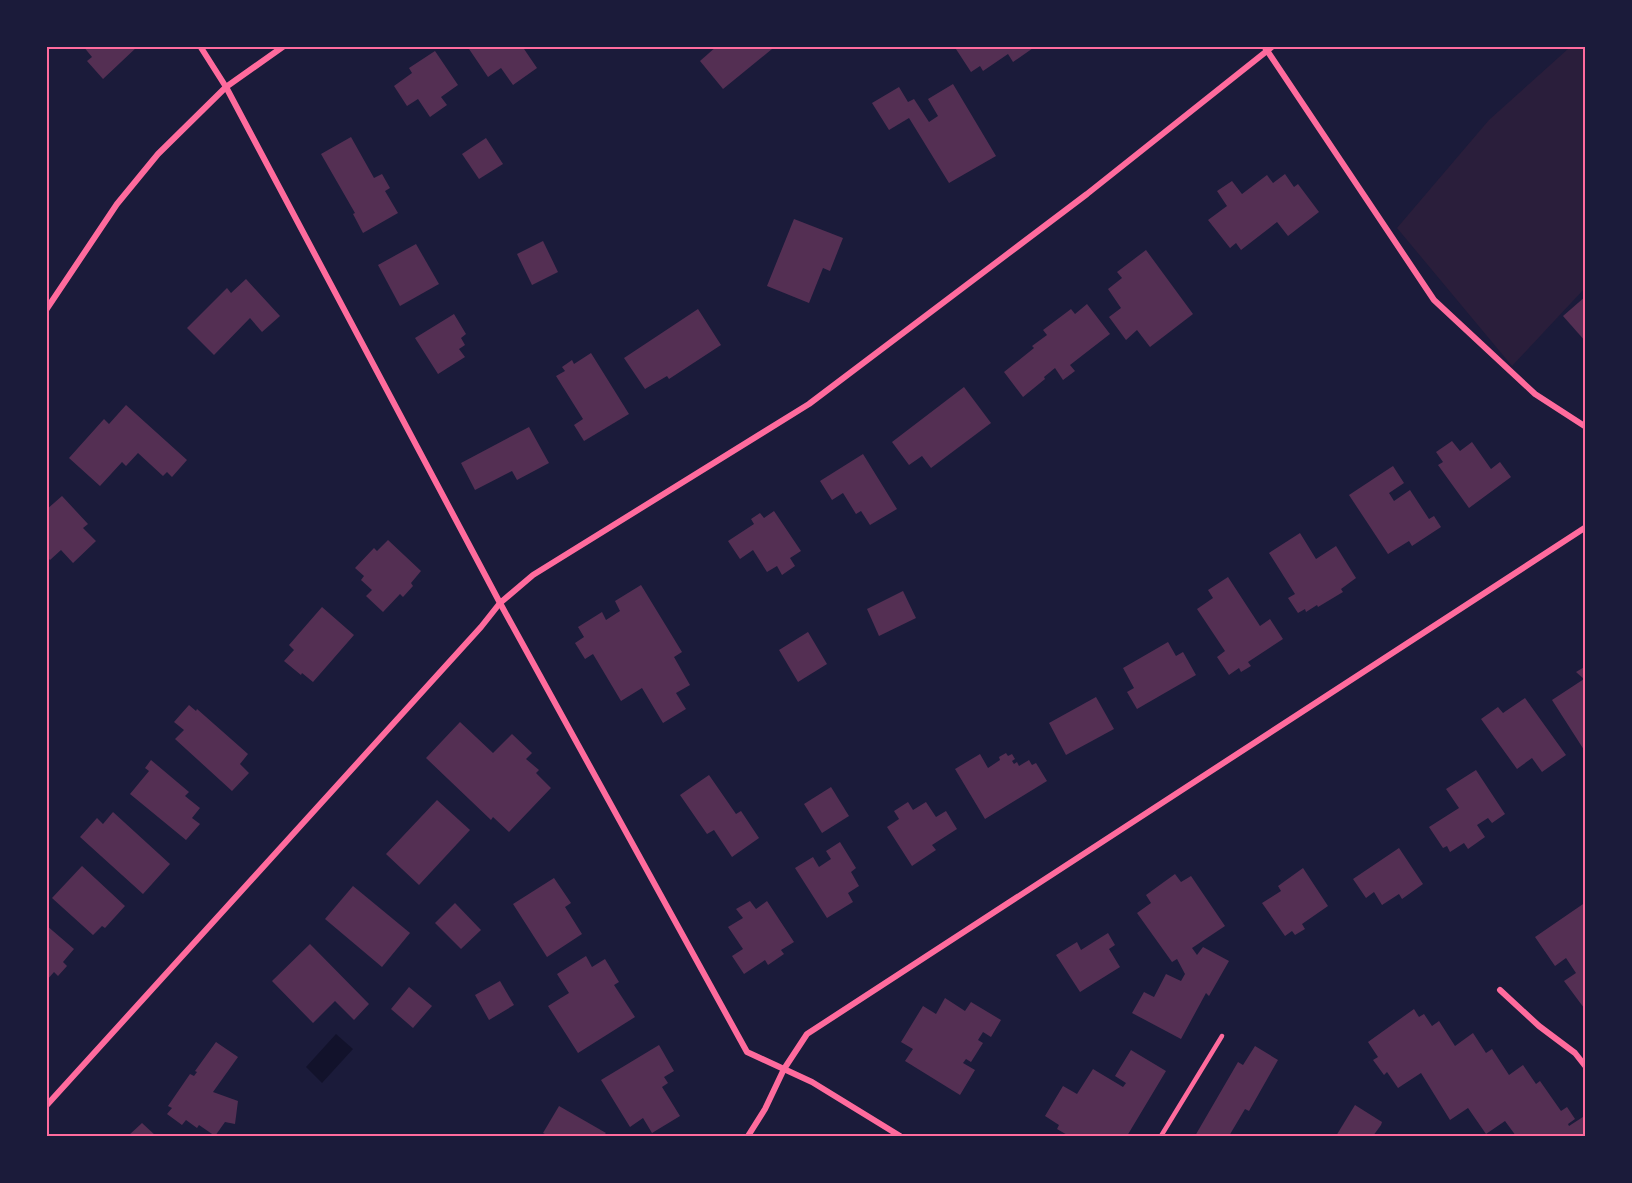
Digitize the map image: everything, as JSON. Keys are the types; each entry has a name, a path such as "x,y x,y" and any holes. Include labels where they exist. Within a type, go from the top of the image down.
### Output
{"street":[{"path":"200,46 226,87 500,603 747,1052 812,1082 900,1137"},
{"path":"46,310 124,195 158,154 226,87 284,46"},
{"path":"46,1106 482,627 500,603 533,575 809,404 1087,194 1266,49 1273,46"},
{"path":"1266,49 1434,300 1535,394 1586,427"},
{"path":"748,1137 765,1109 784,1069 807,1034 1586,527"},
{"path":"1500,990 1532,1020 1575,1053 1586,1067"}],"lane":[{"path":"1161,1137 1222,1036"}],"shaded area":[{"path":"1568,47 1585,47 1585,288 1512,366 1397,228 1489,120"},
{"path":"336,1034 353,1049 322,1083 306,1067"}],"building":[{"path":"83,46 138,46 103,79 87,61 92,57"},
{"path":"467,46 522,46 537,68 513,85 501,68 488,77"},
{"path":"717,46 770,46 772,49 723,89 700,61"},
{"path":"954,46 1036,46 1013,62 1008,54 983,71 980,66 971,72"},
{"path":"435,51 458,85 441,97 447,105 430,117 418,99 407,106 394,86 412,73 409,68"},
{"path":"953,84 996,156 949,183 909,118 889,130 872,103 899,87 908,102 914,99 929,122 938,116 928,99"},
{"path":"351,137 374,178 382,174 390,188 385,191 398,213 363,233 353,214 355,213 321,154"},
{"path":"486,138 503,164 479,179 462,154"},
{"path":"1285,174 1294,187 1298,184 1319,212 1288,236 1277,222 1241,250 1236,243 1230,248 1208,220 1227,206 1217,191 1232,181 1242,194 1267,175 1273,183"},
{"path":"794,219 843,238 830,271 823,268 809,303 767,286"},
{"path":"543,241 558,272 532,285 517,254"},
{"path":"416,244 439,284 400,306 378,265"},
{"path":"1146,250 1193,314 1150,347 1137,330 1126,340 1109,317 1121,308 1108,289 1122,278 1117,272"},
{"path":"246,279 280,316 262,332 250,318 214,355 187,328 227,288 231,293"},
{"path":"1586,296 1586,342 1563,316"},
{"path":"1087,304 1110,334 1070,365 1075,371 1063,380 1055,368 1023,397 1004,372 1047,335 1043,330 1071,309 1075,314"},
{"path":"698,309 721,345 669,379 667,376 645,389 624,358"},
{"path":"454,314 466,334 461,338 465,345 459,349 465,357 438,374 415,338"},
{"path":"591,353 629,414 584,441 574,425 583,419 556,376 565,371 562,367 572,360 574,364"},
{"path":"964,387 991,423 931,468 922,456 909,465 892,442"},
{"path":"126,405 187,460 172,477 167,472 163,476 138,453 126,466 122,462 100,486 69,458 104,419 109,424"},
{"path":"529,427 549,463 517,480 512,471 475,490 461,463"},
{"path":"1452,441 1460,451 1472,442 1491,469 1500,462 1511,477 1469,508 1438,465 1443,462 1436,452"},
{"path":"863,454 897,509 870,525 861,511 856,514 843,493 832,500 820,481"},
{"path":"1393,466 1404,483 1389,493 1394,501 1410,490 1429,519 1434,516 1441,527 1412,546 1409,541 1388,554 1349,495"},
{"path":"62,496 88,524 83,528 96,541 73,563 61,550 50,560 46,556 46,510"},
{"path":"774,511 801,551 790,558 795,566 782,575 777,566 767,572 753,550 740,559 728,541 754,524 751,519 760,513 764,518"},
{"path":"1300,533 1316,559 1336,546 1356,578 1341,589 1343,592 1318,607 1317,605 1306,612 1305,609 1298,613 1288,598 1295,594 1269,553"},
{"path":"388,540 421,571 411,583 413,586 403,597 400,594 383,612 366,596 372,590 361,580 364,576 355,568 374,548 377,551"},
{"path":"1228,577 1260,626 1270,619 1283,639 1248,662 1251,666 1241,672 1239,668 1229,675 1217,657 1225,651 1197,609 1213,598 1208,590"},
{"path":"641,585 682,652 674,657 690,685 676,693 686,709 663,723 642,688 621,701 593,654 585,659 575,643 584,637 578,627 602,612 606,620 620,611 615,601"},
{"path":"903,591 916,618 879,636 867,609"},
{"path":"322,607 354,635 313,682 284,661 294,650 289,645"},
{"path":"808,632 827,664 798,682 779,650"},
{"path":"1168,642 1176,656 1183,652 1196,675 1137,709 1127,692 1134,688 1123,668"},
{"path":"1586,666 1586,753 1552,700 1584,679 1576,672"},
{"path":"1096,697 1114,729 1066,755 1049,723"},
{"path":"1525,698 1566,755 1542,772 1532,758 1517,769 1481,719 1498,707 1503,713"},
{"path":"189,705 196,711 197,709 248,754 240,764 249,773 232,791 175,739 184,730 174,722"},
{"path":"460,722 493,753 512,734 532,753 526,759 539,770 536,773 551,788 509,832 493,817 491,820 426,758"},
{"path":"1006,753 1008,756 1012,754 1015,759 1012,761 1014,764 1017,762 1019,766 1029,760 1032,765 1036,763 1047,781 985,819 955,769 980,754 988,768"},
{"path":"151,760 189,792 185,796 200,808 192,818 200,824 186,840 130,794 149,771 145,768"},
{"path":"1476,770 1505,814 1492,823 1488,818 1477,825 1485,837 1468,849 1464,843 1450,852 1447,846 1443,848 1429,827 1459,808 1446,789"},
{"path":"709,775 736,814 741,811 759,838 732,857 714,830 707,834 680,795"},
{"path":"831,787 849,816 822,833 804,804"},
{"path":"437,800 470,830 419,885 386,854"},
{"path":"908,802 913,810 926,802 936,817 946,811 957,829 932,845 936,850 912,866 887,827 899,819 894,811"},
{"path":"113,812 170,864 143,894 80,837 97,818 103,824"},
{"path":"840,842 856,868 851,872 859,886 848,893 853,902 827,918 795,868 813,857 819,867 831,859 826,851"},
{"path":"1399,848 1423,884 1402,899 1399,894 1382,905 1374,892 1366,898 1353,879"},
{"path":"82,866 125,906 105,928 102,926 93,935 52,898"},
{"path":"1303,868 1328,906 1302,924 1305,929 1295,935 1292,931 1285,936 1262,903 1281,891 1278,886"},
{"path":"1175,874 1181,882 1191,876 1225,926 1192,948 1197,955 1203,947 1229,961 1209,996 1206,993 1181,1039 1132,1013 1144,992 1154,997 1166,974 1181,981 1185,974 1177,959 1172,962 1137,913 1151,903 1146,895"},
{"path":"554,878 571,903 565,907 582,934 547,957 513,904"},
{"path":"353,886 410,933 382,967 325,919"},
{"path":"750,901 756,909 767,901 794,942 781,950 784,954 768,965 765,960 744,974 732,956 743,949 728,927 743,918 736,909"},
{"path":"1586,902 1586,1007 1584,1008 1564,981 1576,973 1566,958 1555,966 1535,937"},
{"path":"455,903 481,930 461,949 435,923"},
{"path":"46,925 74,949 63,962 67,966 58,976 54,972 46,981"},
{"path":"1108,933 1115,945 1109,949 1120,967 1080,992 1056,955 1077,942 1081,950"},
{"path":"310,944 369,1004 354,1020 335,1001 313,1023 272,981"},
{"path":"586,956 592,967 605,959 619,982 614,985 635,1017 578,1053 548,1006 569,993 557,974"},
{"path":"500,981 514,1005 489,1020 475,995"},
{"path":"409,987 432,1006 413,1028 391,1009"},
{"path":"945,998 965,1011 971,1002 1001,1020 991,1037 983,1032 978,1040 983,1043 971,1062 966,1059 963,1063 975,1070 960,1095 905,1061 913,1049 901,1042 923,1006 936,1014"},
{"path":"1414,1009 1419,1017 1424,1014 1432,1026 1439,1021 1455,1046 1473,1033 1486,1053 1492,1049 1509,1075 1523,1065 1536,1084 1540,1081 1561,1111 1567,1107 1575,1119 1568,1124 1569,1126 1586,1115 1586,1136 1516,1136 1505,1121 1486,1134 1468,1108 1450,1120 1421,1073 1398,1088 1387,1072 1384,1075 1373,1060 1378,1057 1368,1042"},
{"path":"216,1042 238,1057 213,1092 238,1101 235,1124 225,1122 215,1136 199,1125 197,1128 186,1120 182,1125 167,1114 172,1108 168,1106 190,1074 194,1076 197,1072 195,1071"},
{"path":"659,1045 674,1071 664,1077 668,1083 662,1087 680,1116 652,1133 643,1118 630,1127 601,1080"},
{"path":"1255,1046 1278,1060 1249,1111 1245,1109 1229,1136 1195,1136 1238,1062 1243,1065"},
{"path":"1131,1050 1166,1071 1127,1136 1069,1136 1057,1129 1059,1125 1045,1116 1063,1086 1077,1094 1093,1069 1123,1087 1126,1083 1115,1076"},
{"path":"1355,1105 1382,1122 1381,1125 1373,1136 1336,1136"},
{"path":"559,1106 606,1133 603,1136 549,1136 543,1133"},
{"path":"142,1123 156,1136 128,1136"}]}
